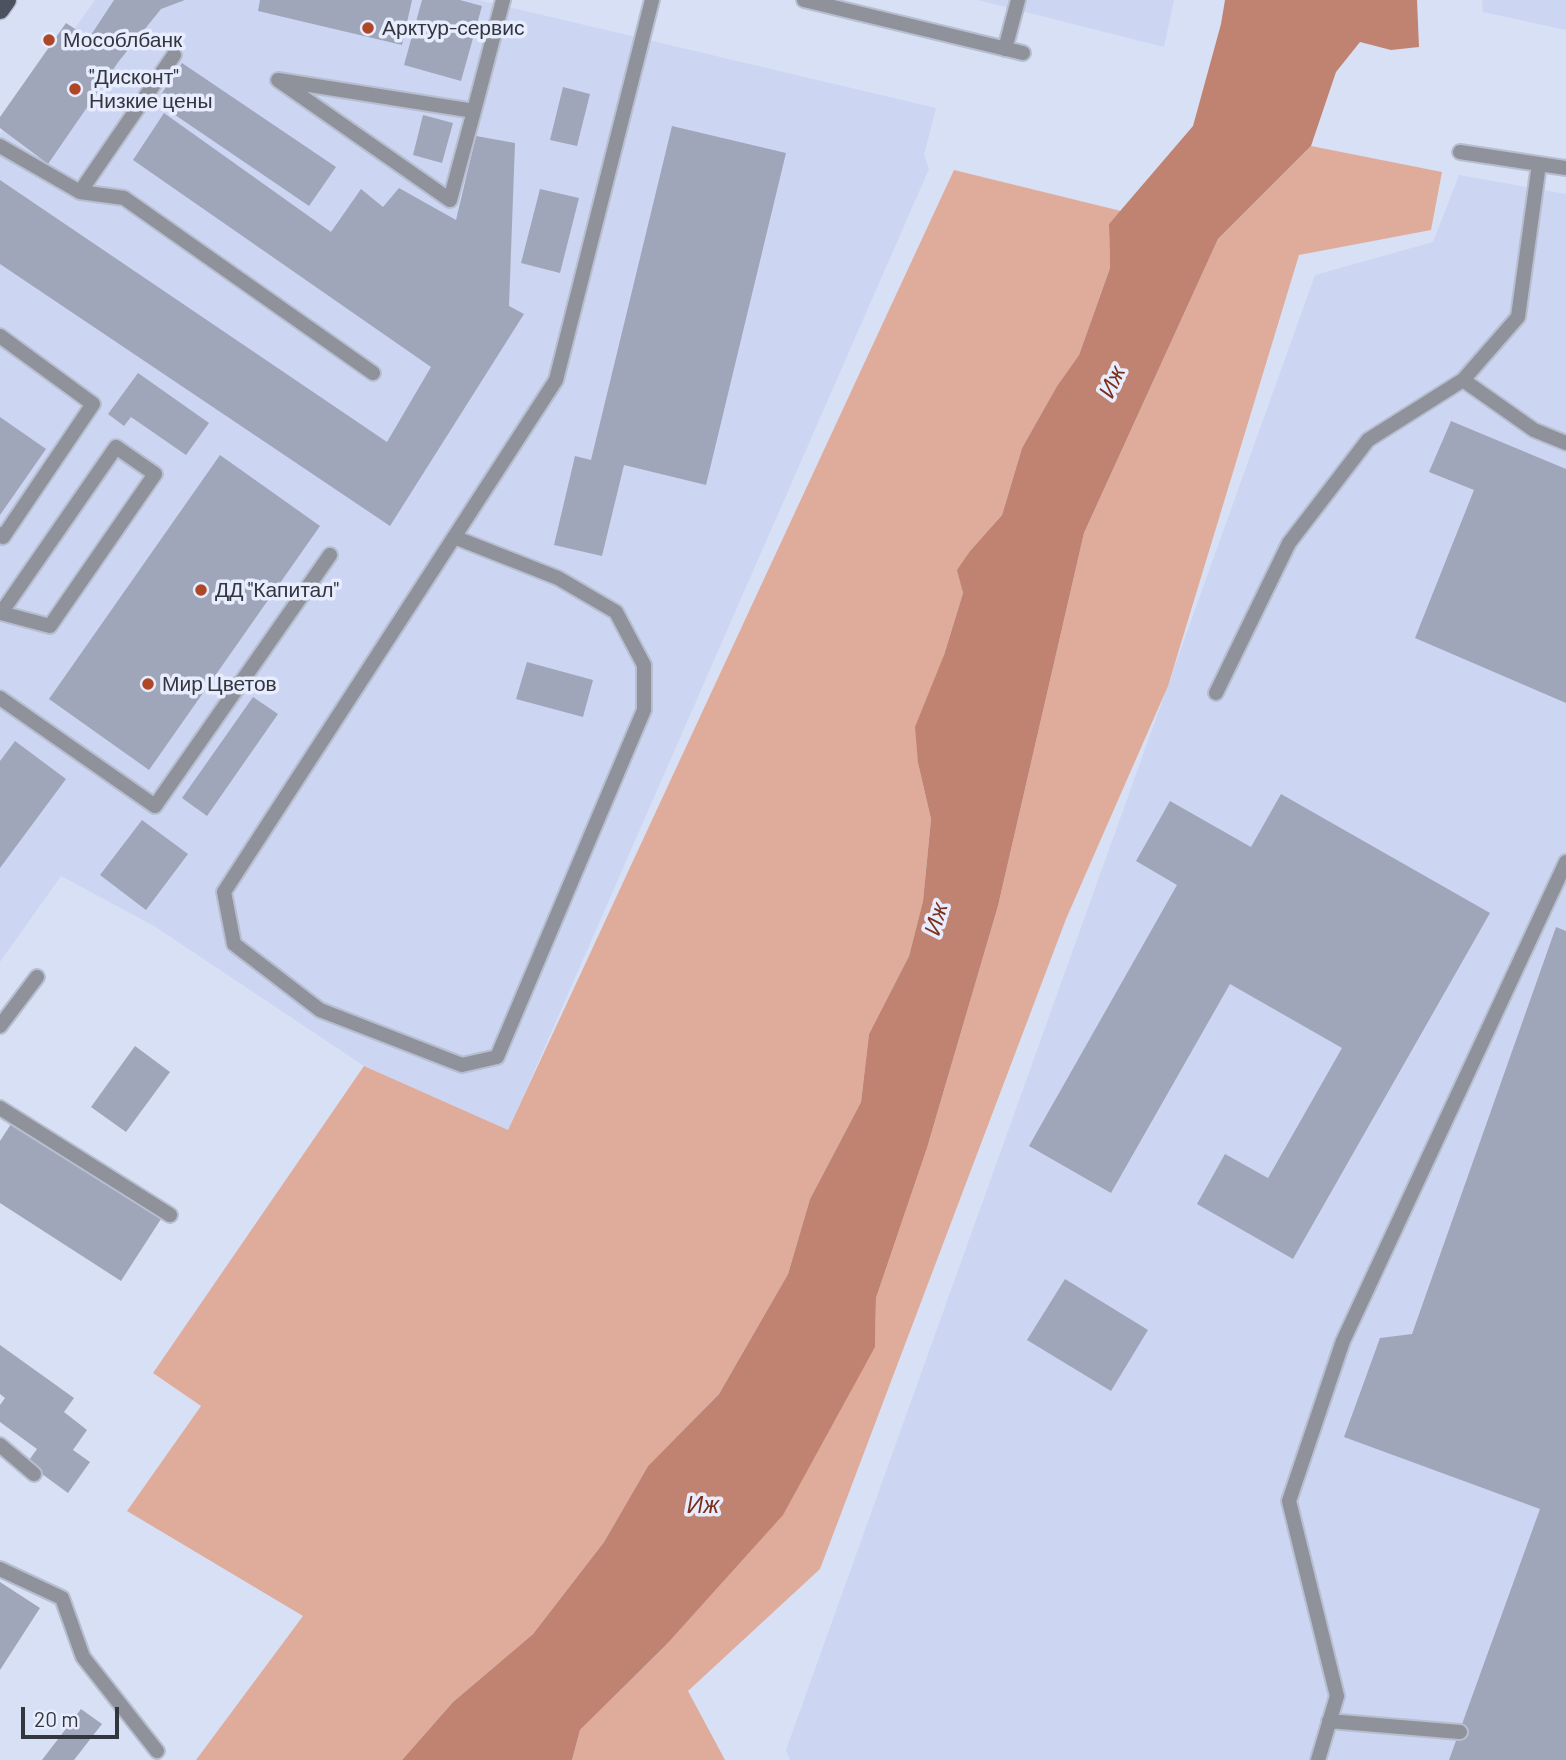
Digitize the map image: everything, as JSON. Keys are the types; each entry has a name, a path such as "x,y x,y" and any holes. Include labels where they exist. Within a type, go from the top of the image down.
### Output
{"main road":[{"path":"0,10 7,0"}],"lane":[{"path":"474,111 278,80 450,200 474,111 503,0"},
{"path":"454,537 558,578 616,612 644,665 644,710 497,1057 462,1065 320,1010 234,944 223,892 556,380 652,0"},
{"path":"804,0 1023,53"},
{"path":"1005,49 1018,0"},
{"path":"80,192 174,55"},
{"path":"0,146 80,192 124,198 373,373"},
{"path":"1460,152 1566,168"},
{"path":"1216,693 1289,542 1368,440 1463,380 1518,317 1539,164"},
{"path":"0,336 93,404 4,537 0,534"},
{"path":"1463,380 1534,430 1566,443"},
{"path":"116,447 155,474 50,626 1,612 116,447"},
{"path":"0,698 155,806 330,555"},
{"path":"1318,1760 1336,1696 1289,1501 1343,1341 1566,862"},
{"path":"0,1026 37,977"},
{"path":"0,1108 170,1215"},
{"path":"0,1445 34,1474"},
{"path":"0,1569 62,1598 83,1657 157,1751"},
{"path":"1329,1721 1460,1732"}],"shaded area":[{"path":"95,0 479,0 936,108 924,155 929,169 508,1131 364,1066 154,926 61,876 0,962 0,134"},
{"path":"978,0 1174,0 1164,47"},
{"path":"1482,0 1566,0 1566,30 1483,12"},
{"path":"1311,146 1442,172 1431,230 1299,255 1168,686 1066,919 820,1569 688,1691 725,1760 572,1760 580,1730 665,1646 875,1347 876,1298 927,1148 998,906 1084,533 1218,239"},
{"path":"954,170 1121,211 1109,224 1110,268 1079,355 1057,386 1022,448 1002,515 970,551 958,570 963,593 944,655 918,763 931,819 923,901 909,956 869,1034 861,1102 810,1199 788,1274 719,1394 648,1466 604,1542 533,1634 453,1702 402,1760 196,1760 303,1616 127,1511 201,1406 153,1373 364,1066 508,1130"},
{"path":"1459,175 1566,194 1566,1760 790,1760 786,1750 1315,275 1433,242"}],"water":[{"name":"Иж","path":"1225,0 1417,0 1419,47 1391,50 1360,42 1336,72 1311,146 1218,239 1084,533 998,906 927,1148 876,1298 875,1347 783,1515 665,1646 580,1730 572,1760 402,1760 453,1702 533,1634 604,1542 648,1466 719,1394 788,1274 810,1199 861,1102 869,1034 909,956 923,901 931,819 918,763 915,727 944,655 963,593 957,570 1002,515 1022,448 1057,386 1079,355 1110,268 1109,224 1193,126"}],"building":[{"path":"114,0 185,0 161,9 119,61 48,164 0,128 0,117 66,23 89,38"},
{"name":"Арктур-сервис","path":"260,0 412,0 402,45 258,11"},
{"path":"422,0 460,0 482,6 461,81 404,65"},
{"path":"182,63 336,167 309,206 156,102"},
{"path":"563,87 590,94 577,146 550,140"},
{"path":"164,113 331,232 361,189 383,207 399,188 456,220 476,136 515,143 509,306 524,314 390,526 0,264 0,180 387,442 431,367 133,160"},
{"path":"423,115 453,123 442,163 413,155"},
{"path":"672,126 786,153 706,485 624,465 602,556 554,545 575,456 591,460"},
{"path":"540,189 579,198 560,273 521,263"},
{"path":"138,373 209,423 186,455 131,417 124,426 108,414"},
{"path":"0,417 46,449 0,515"},
{"path":"1451,421 1566,469 1566,703 1415,638 1474,490 1429,472"},
{"name":"ДД \"Капитал\"","path":"220,455 320,526 149,770 49,699"},
{"path":"527,662 593,680 583,717 516,699"},
{"path":"253,697 278,714 207,816 182,798"},
{"path":"15,741 66,779 0,868 0,761"},
{"path":"1281,794 1490,913 1293,1259 1197,1204 1225,1154 1268,1178 1342,1048 1230,984 1111,1193 1029,1146 1177,885 1136,861 1170,801 1251,847"},
{"path":"142,820 188,854 146,910 100,875"},
{"path":"1556,927 1566,931 1566,1760 1449,1760 1540,1509 1344,1437 1380,1338 1412,1334"},
{"path":"135,1046 170,1072 126,1132 91,1107"},
{"path":"11,1124 161,1219 121,1281 0,1203 0,1141"},
{"path":"1065,1279 1148,1330 1111,1391 1027,1340"},
{"path":"0,1345 74,1398 64,1412 87,1430 73,1450 90,1462 68,1493 27,1463 37,1449 0,1422 0,1405 5,1398 0,1394"},
{"path":"0,1582 40,1608 0,1670"},
{"path":"81,1709 102,1724 74,1760 42,1760"}],"place":[{"name":"Арктур-сервис","path":"368,28"},
{"name":"Мособлбанк","path":"49,40"},
{"name":"\"Дисконт\" Низкие цены","path":"75,89"},
{"name":"ДД \"Капитал\"","path":"201,590"},
{"name":"Мир Цветов","path":"148,684"}]}
